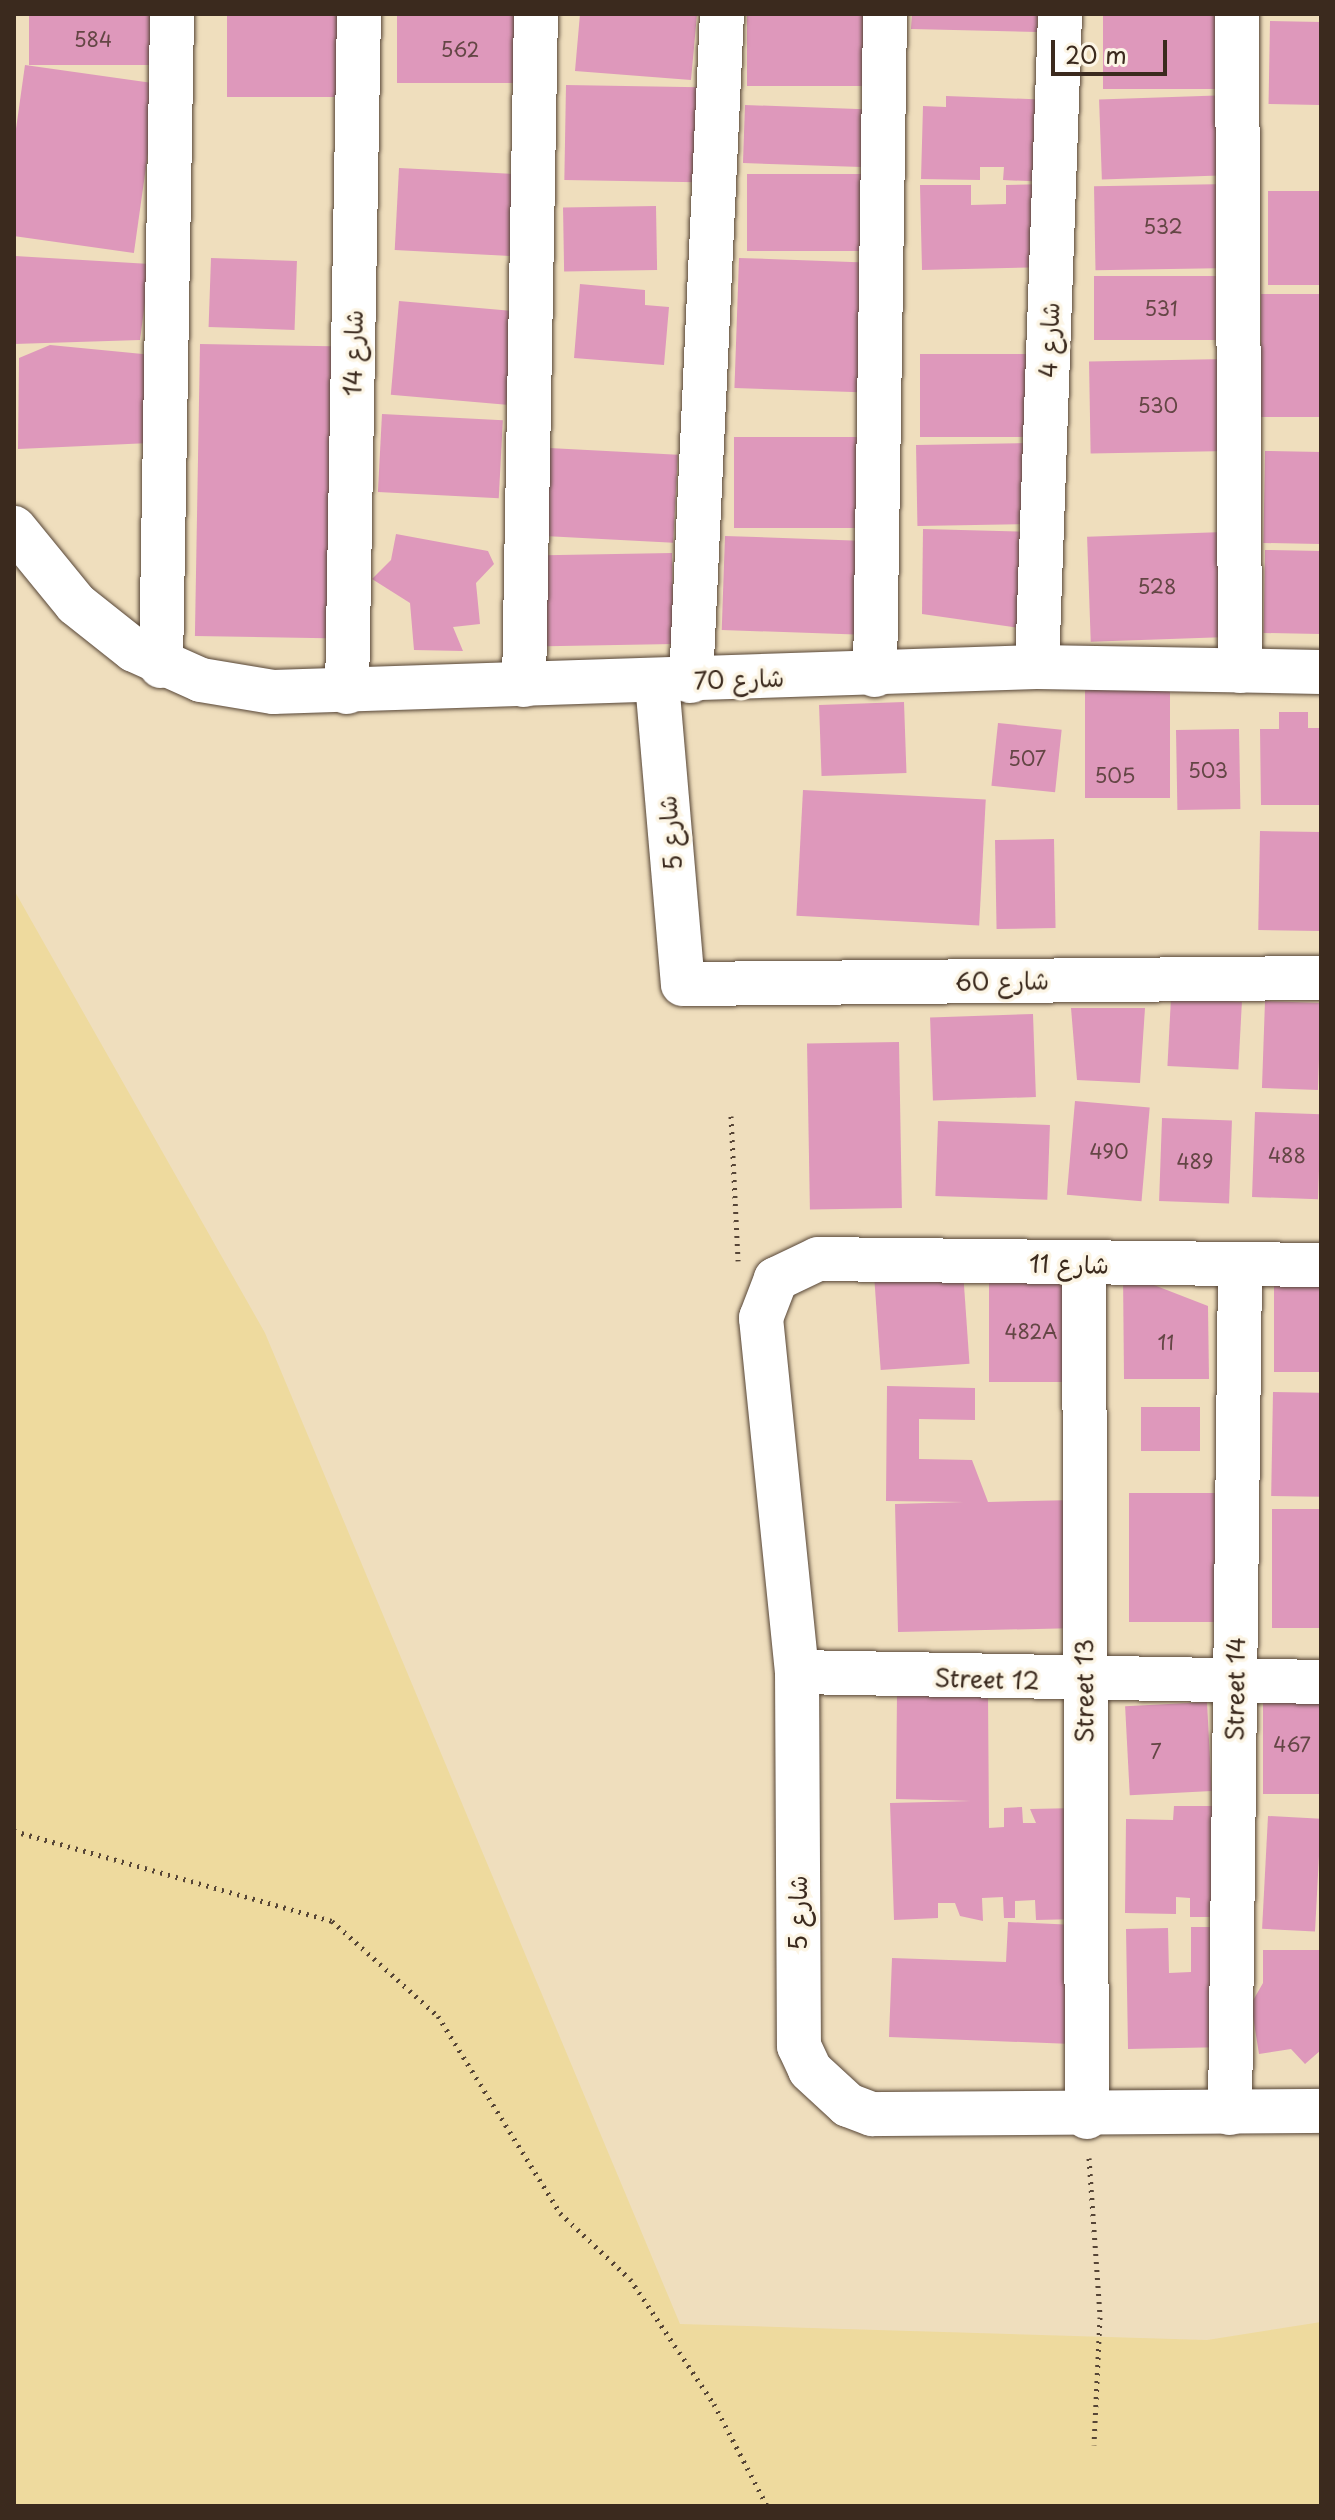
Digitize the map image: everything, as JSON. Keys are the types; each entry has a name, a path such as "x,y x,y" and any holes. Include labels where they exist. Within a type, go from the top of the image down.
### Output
{"street":[{"path":"161,666 172,14"},
{"name":"شارع 14","path":"347,692 359,14"},
{"path":"524,685 536,14"},
{"name":"شارع 5","path":"683,984 674,681 722,14"},
{"path":"875,675 885,14"},
{"name":"شارع 4","path":"1037,667 1060,14"},
{"path":"1237,14 1240,671"},
{"path":"14,528 76,604 161,666"},
{"name":"شارع 70","path":"161,666 273,692 875,675 1037,667 1321,672"},
{"name":"شارع 60","path":"683,984 1321,978"},
{"name":"شارع 11","path":"763,1304 788,1268 818,1259 1084,1265 1321,1265"},
{"name":"Street 13","path":"1084,1265 1087,2117"},
{"name":"Street 14","path":"1230,2113 1240,1265"},
{"name":"شارع 5","path":"763,1304 797,1672 799,2046 810,2070 837,2097 872,2114 1087,2117 1321,2111"},
{"name":"Street 12","path":"797,1672 1084,1682 1321,1682"}],"path":[{"path":"731,1116 734,1247 763,1304"},
{"path":"14,1831 332,1921 438,2016 560,2213 630,2279 714,2404 767,2506"},
{"path":"1087,2117 1100,2317 1094,2445"}],"sand":[{"path":"14,890 265,1333 680,2324 1207,2340 1321,2322 1321,2506 14,2506"}],"building":[{"path":"29,14 160,14 160,65 29,65"},
{"path":"227,14 346,14 346,97 227,97"},
{"path":"397,14 526,14 526,83 397,83"},
{"path":"580,14 697,14 691,80 575,71"},
{"path":"747,14 874,14 874,86 747,86"},
{"path":"912,14 1038,14 1037,32 911,29"},
{"path":"1103,14 1228,14 1228,89 1103,89"},
{"path":"1270,21 1321,22 1320,105 1269,104"},
{"path":"25,65 158,84 134,253 14,236 14,143"},
{"path":"566,85 699,87 697,182 564,180"},
{"path":"1231,95 1234,175 1102,180 1099,100"},
{"path":"946,96 1054,100 1051,182 1003,180 1004,167 980,167 980,180 921,179 923,106 946,107"},
{"path":"745,105 871,109 869,167 743,163"},
{"path":"399,168 521,174 517,256 395,250"},
{"path":"747,174 878,174 878,251 747,251"},
{"path":"1050,184 1052,267 922,270 920,185 971,185 971,205 1006,204 1006,185"},
{"path":"1229,184 1230,268 1095,270 1094,186"},
{"path":"1268,191 1321,191 1321,285 1268,285"},
{"path":"656,206 657,270 564,272 563,208"},
{"path":"15,256 150,264 140,340 14,344"},
{"path":"211,258 297,261 295,330 209,327"},
{"path":"739,258 872,263 867,393 734,388"},
{"path":"1094,276 1228,276 1228,340 1094,340"},
{"path":"580,284 645,290 645,305 669,307 664,365 574,358"},
{"path":"1261,294 1321,294 1321,417 1261,417"},
{"path":"399,301 515,311 506,405 391,395"},
{"path":"200,344 332,346 327,638 195,636"},
{"path":"50,345 153,355 150,443 18,449 19,358"},
{"path":"920,354 1042,354 1042,437 920,437"},
{"path":"1227,359 1229,451 1091,453 1089,361"},
{"path":"382,414 503,420 499,498 378,492"},
{"path":"734,437 868,437 868,528 734,528"},
{"path":"1036,443 1037,524 917,526 916,445"},
{"path":"549,448 678,455 673,543 544,536"},
{"path":"1265,451 1321,452 1319,544 1263,543"},
{"path":"923,529 1037,532 1033,630 922,614"},
{"path":"1224,532 1228,637 1091,642 1087,537"},
{"path":"396,534 488,551 494,564 476,583 480,624 453,627 463,651 414,650 410,603 372,579 391,560"},
{"path":"725,536 866,541 863,635 722,630"},
{"path":"1265,550 1321,551 1320,634 1264,633"},
{"path":"672,553 674,644 547,646 545,555"},
{"path":"1085,674 1170,674 1170,798 1085,798"},
{"path":"904,702 906,773 822,776 819,705"},
{"path":"1279,712 1308,712 1308,728 1321,728 1321,805 1261,805 1260,729 1279,729"},
{"path":"998,723 1062,730 1055,792 991,786"},
{"path":"1239,729 1240,809 1177,810 1176,730"},
{"path":"803,790 986,800 979,925 796,916"},
{"path":"1260,831 1321,832 1319,931 1258,930"},
{"path":"1054,839 1056,928 997,929 995,840"},
{"path":"1171,998 1242,1002 1238,1070 1167,1066"},
{"path":"1265,1001 1321,1003 1318,1090 1262,1088"},
{"path":"1071,1008 1145,1008 1140,1083 1077,1080"},
{"path":"1033,1014 1036,1097 933,1101 930,1018"},
{"path":"899,1042 902,1208 810,1210 807,1044"},
{"path":"1075,1101 1150,1108 1142,1201 1067,1195"},
{"path":"1255,1112 1321,1114 1318,1199 1252,1197"},
{"path":"1162,1118 1232,1120 1229,1203 1159,1201"},
{"path":"938,1121 1050,1125 1047,1200 935,1196"},
{"path":"963,1271 969,1364 881,1370 874,1277"},
{"path":"1123,1273 1208,1306 1209,1379 1124,1379"},
{"path":"989,1279 1073,1279 1073,1382 989,1382"},
{"path":"1274,1280 1321,1280 1321,1372 1274,1372"},
{"path":"887,1386 975,1388 975,1420 919,1419 919,1459 972,1460 988,1502 1076,1500 1079,1628 898,1632 895,1504 964,1502 886,1501"},
{"path":"1273,1392 1321,1393 1319,1497 1271,1496"},
{"path":"1141,1407 1200,1407 1200,1451 1141,1451"},
{"path":"1129,1493 1230,1493 1230,1622 1129,1622"},
{"path":"1272,1509 1321,1509 1321,1628 1272,1628"},
{"path":"897,1693 988,1694 989,1828 1004,1827 1004,1808 1022,1807 1023,1823 1036,1823 1030,1809 1077,1808 1080,1919 1036,1920 1035,1900 1015,1901 1015,1918 1004,1918 1003,1897 982,1898 983,1921 960,1916 955,1903 938,1903 938,1918 894,1920 890,1803 971,1801 896,1799"},
{"path":"1263,1694 1321,1694 1321,1794 1263,1794"},
{"path":"1207,1702 1212,1791 1130,1795 1125,1706"},
{"path":"1174,1806 1216,1806 1229,1917 1190,1917 1190,1898 1176,1897 1176,1914 1125,1913 1126,1819 1173,1820"},
{"path":"1268,1816 1321,1819 1315,1932 1262,1929"},
{"path":"1008,1922 1076,1925 1072,2044 889,2037 892,1958 1006,1962"},
{"path":"1191,1927 1226,1927 1229,2047 1128,2049 1126,1929 1168,1928 1169,1973 1191,1972"},
{"path":"1263,1950 1321,1950 1321,2050 1305,2064 1291,2049 1259,2054 1251,2004 1263,1983"}]}
